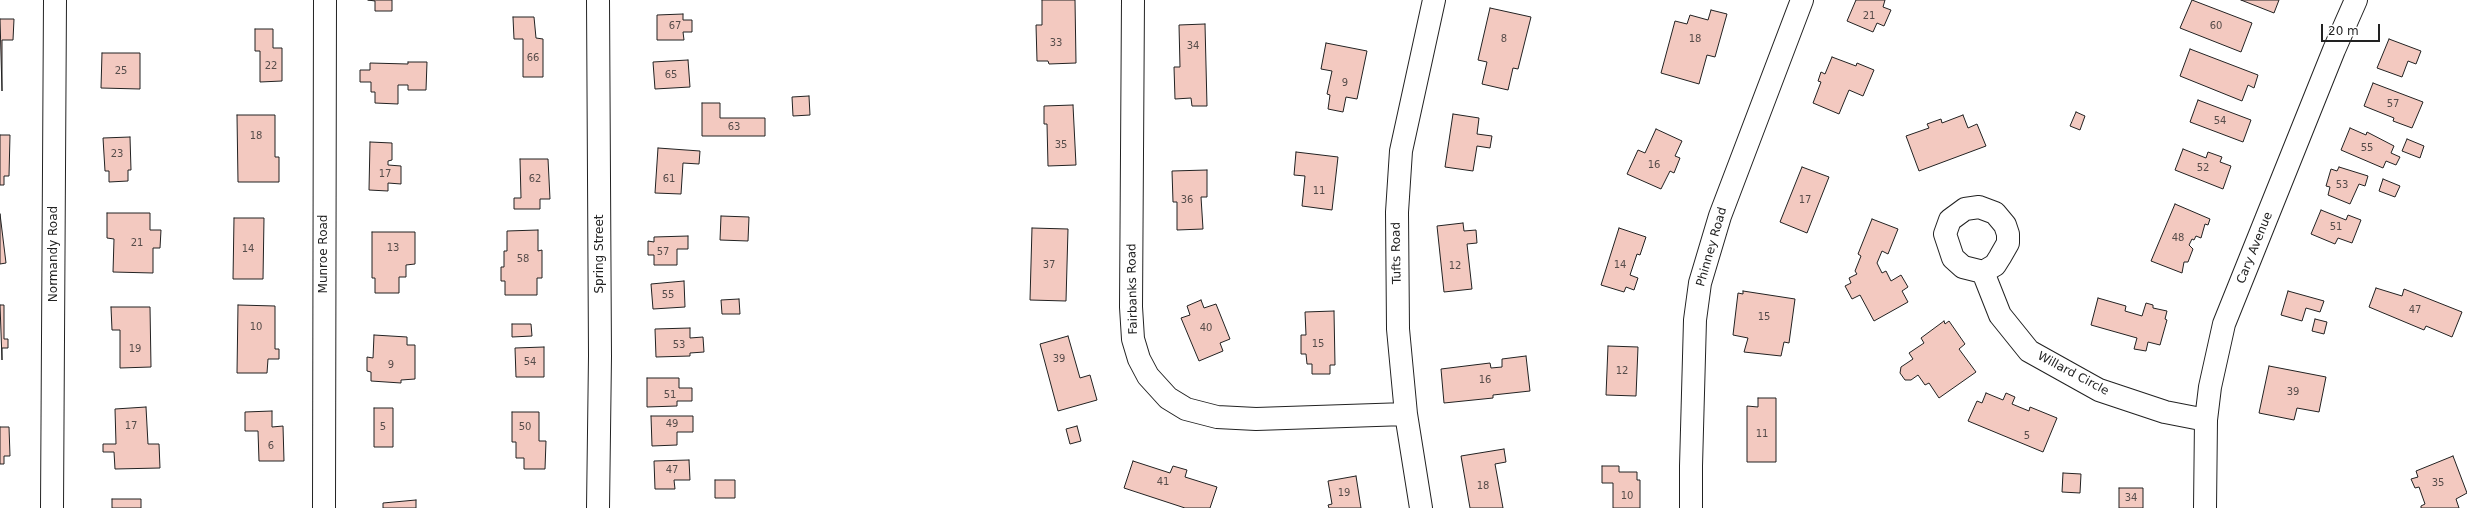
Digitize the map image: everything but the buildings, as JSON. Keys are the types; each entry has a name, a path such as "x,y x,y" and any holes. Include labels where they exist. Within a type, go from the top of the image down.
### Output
{"street":[{"name":"Normandy Road","path":"52,508 55,0"},
{"name":"Munroe Road","path":"324,508 325,0"},
{"name":"Spring Street","path":"598,0 600,356 598,508"},
{"name":"Fairbanks Road","path":"1133,0 1133,339 1139,359 1148,376 1168,398 1186,409 1217,417 1256,419 1406,414"},
{"name":"Tufts Road","path":"1422,508 1406,414 1398,329 1397,212 1401,151 1434,0"},
{"name":"Phinney Road","path":"1691,508 1695,328 1700,283 1720,216 1802,0"},
{"name":"Cary Avenue","path":"2205,508 2206,420 2210,387 2224,324 2334,50 2356,0"},
{"name":"Willard Circle","path":"1983,272 2000,315 2029,350 2098,390 2165,412 2206,420"}]}
